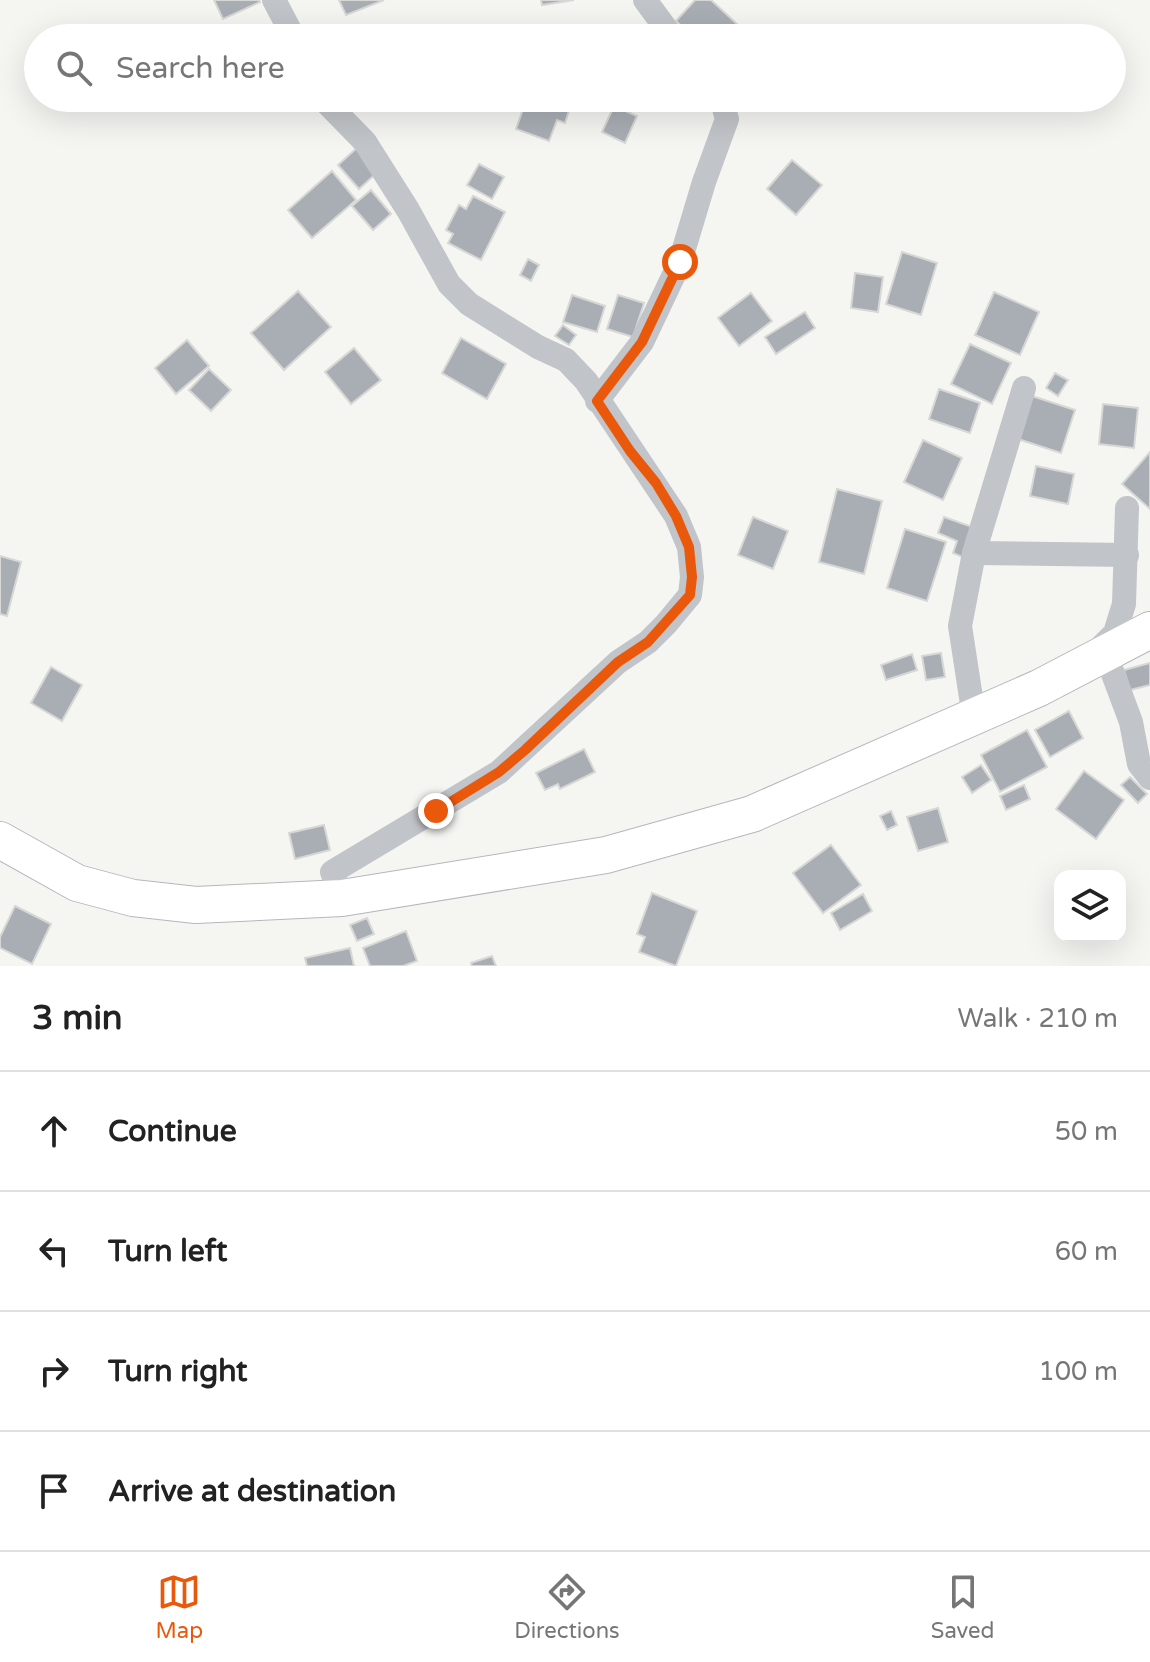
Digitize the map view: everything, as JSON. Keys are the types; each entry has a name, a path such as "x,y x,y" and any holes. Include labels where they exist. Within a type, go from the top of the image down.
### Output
{"main road":[{"path":"0,840 77,883 133,898 196,905 342,898 606,855 752,814 974,717 1150,630"}],"street":[{"path":"274,0 287,24"},
{"path":"645,0 663,24"},
{"path":"336,112 365,142 449,284 469,304 538,347 566,360 586,381 676,516 689,547 692,577 690,595 648,642 618,662 499,772 332,872 342,898"},
{"path":"597,401 642,342 680,262 727,119 725,112"},
{"path":"974,717 960,626 974,553 1024,388"},
{"path":"1127,508 1124,604 1115,633 1094,660 1131,722 1139,764 1150,778"},
{"path":"974,553 1127,555"}],"building":[{"path":"214,0 259,0 260,2 223,19"},
{"path":"339,0 384,0 346,15"},
{"path":"541,0 574,0 542,5"},
{"path":"695,0 711,0 737,24 679,24 676,21"},
{"path":"522,112 568,112 565,123 557,120 549,141 516,129"},
{"path":"611,112 628,112 637,116 625,143 602,132"},
{"path":"359,146 380,170 359,189 338,165"},
{"path":"792,160 822,185 796,215 767,189"},
{"path":"479,164 504,177 492,199 467,185"},
{"path":"332,171 356,200 312,238 288,210"},
{"path":"371,190 391,214 373,230 352,206"},
{"path":"473,196 505,212 481,260 448,243 453,234 446,230 459,205 466,209"},
{"path":"902,252 937,263 921,315 886,304"},
{"path":"528,259 539,265 531,281 520,275"},
{"path":"855,273 883,277 878,312 851,308"},
{"path":"298,291 331,327 284,370 251,333"},
{"path":"994,292 1039,312 1020,355 975,335"},
{"path":"751,293 772,321 739,346 718,318"},
{"path":"572,295 605,306 597,332 563,322"},
{"path":"618,295 644,303 633,337 607,329"},
{"path":"805,312 815,328 776,354 765,337"},
{"path":"563,325 576,335 569,345 555,336"},
{"path":"461,338 506,364 487,399 442,373"},
{"path":"187,340 209,366 176,394 155,368"},
{"path":"970,344 1011,363 992,404 951,384"},
{"path":"354,348 381,380 351,404 325,372"},
{"path":"209,369 231,390 211,411 189,390"},
{"path":"1055,373 1068,380 1058,396 1046,388"},
{"path":"939,389 980,403 970,433 929,419"},
{"path":"1032,396 1075,410 1061,453 1018,439"},
{"path":"1103,404 1138,408 1134,448 1099,444"},
{"path":"923,440 962,458 943,500 904,482"},
{"path":"1150,452 1150,509 1122,484"},
{"path":"1036,466 1074,474 1068,504 1030,496"},
{"path":"837,489 882,501 864,574 819,562"},
{"path":"753,517 788,531 773,569 738,555"},
{"path":"944,517 978,529 967,559 953,553 957,541 938,533"},
{"path":"905,529 946,542 927,601 887,588"},
{"path":"0,556 21,562 7,616 0,614"},
{"path":"941,653 945,677 926,680 922,656"},
{"path":"912,654 917,670 886,680 881,665"},
{"path":"1150,663 1150,685 1130,690 1124,670"},
{"path":"51,667 82,685 62,721 31,703"},
{"path":"1069,711 1083,738 1050,757 1035,730"},
{"path":"1027,730 1047,767 1000,792 981,755"},
{"path":"584,749 595,772 560,789 558,784 545,790 536,773"},
{"path":"981,765 991,780 972,793 962,777"},
{"path":"1084,771 1124,800 1096,839 1056,809"},
{"path":"1130,777 1147,794 1138,803 1121,785"},
{"path":"1024,785 1030,799 1006,810 1000,796"},
{"path":"938,808 948,842 918,851 907,817"},
{"path":"891,811 897,825 887,830 880,816"},
{"path":"324,825 330,850 295,859 289,833"},
{"path":"831,845 861,885 823,913 793,873"},
{"path":"652,893 697,911 676,966 639,952 645,937 637,934"},
{"path":"863,894 872,911 840,930 831,913"},
{"path":"15,906 51,924 32,964 0,948 0,937"},
{"path":"367,918 374,934 357,941 350,925"},
{"path":"406,931 417,961 403,966 370,966 363,948"},
{"path":"350,948 354,966 307,966 305,958"},
{"path":"492,956 496,966 472,966 471,963"}],"route":[{"path":"436,811 499,772 525,750 618,662 648,642 690,595 689,547 676,516 597,401 642,342 680,262"}]}
